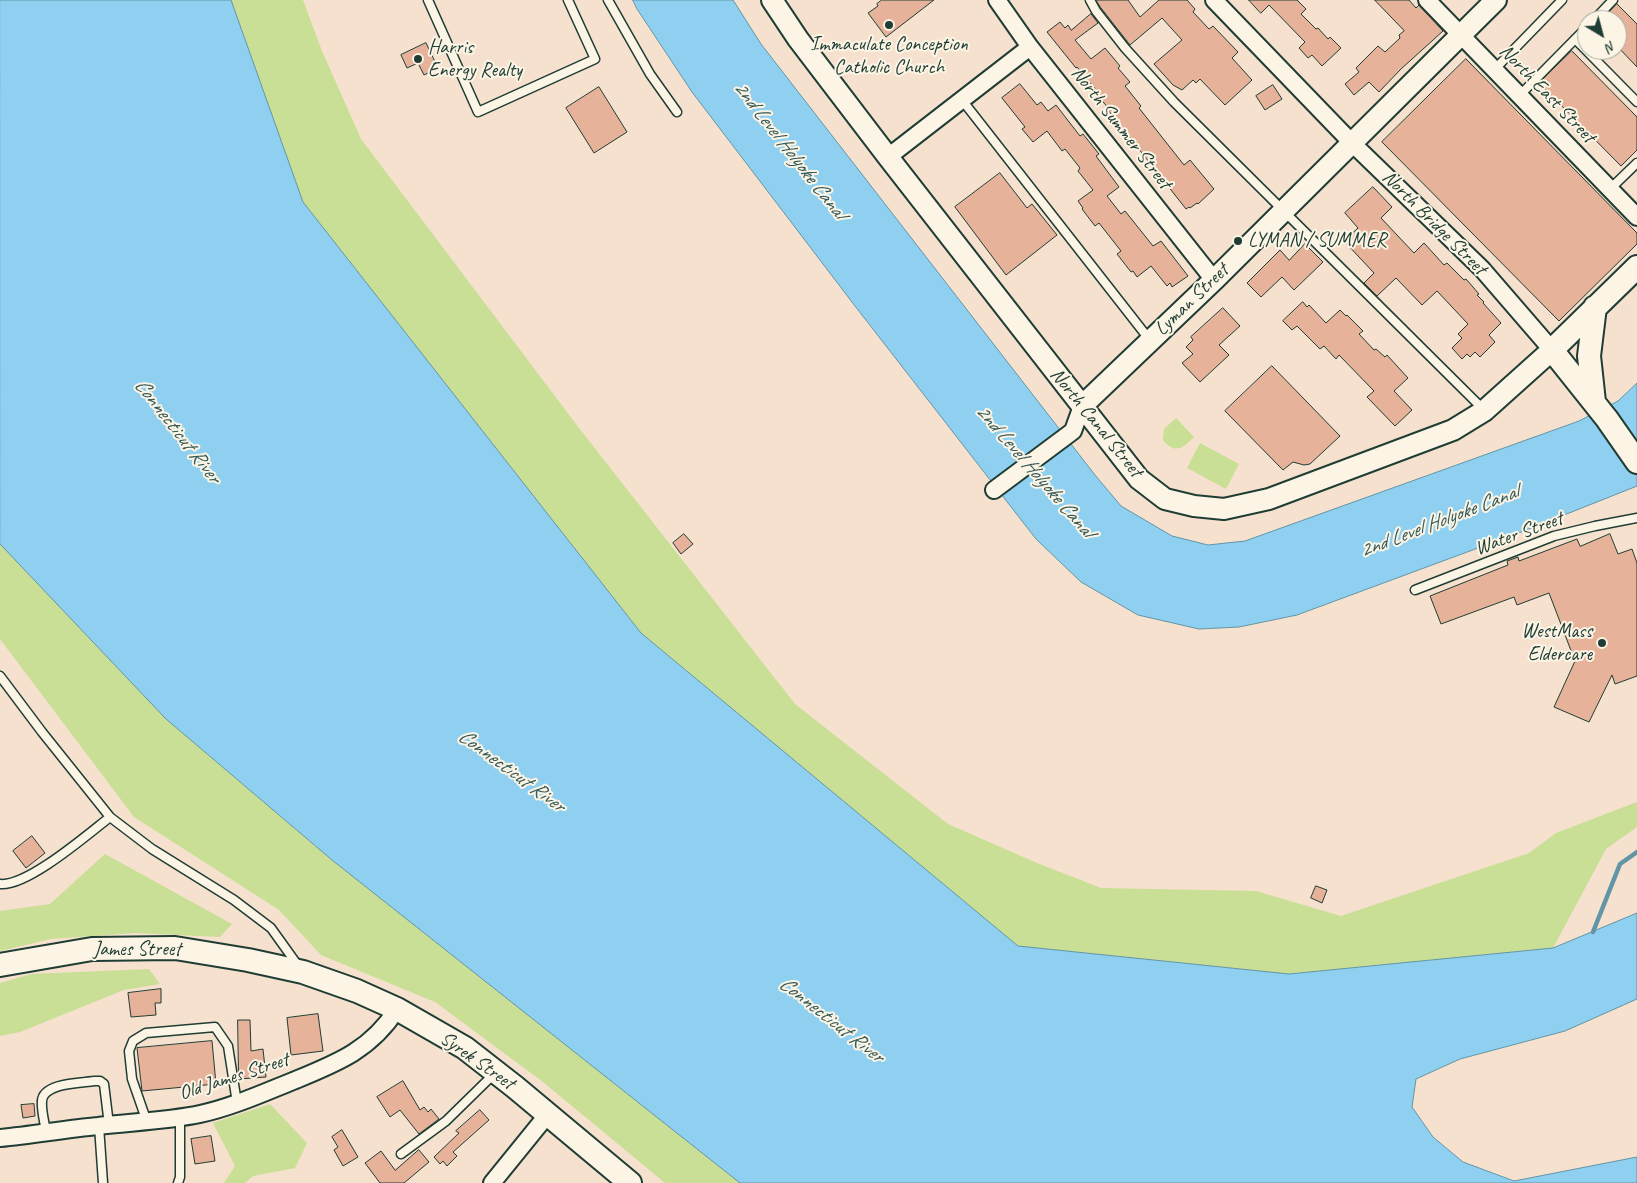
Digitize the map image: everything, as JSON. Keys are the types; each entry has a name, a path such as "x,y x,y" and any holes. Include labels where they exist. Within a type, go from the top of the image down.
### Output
{"main road":[{"path":"1552,350 1637,267"},
{"path":"1595,403 1589,356 1596,307"},
{"name":"North Bridge Street","path":"1552,350 1595,403 1637,462"},
{"name":"James Street","path":"0,965 92,949 175,948 248,960 303,972"},
{"name":"Syrek Street","path":"303,972 357,991 397,1009 465,1048 630,1183"}],"street":[{"name":"North Canal Street","path":"772,0 798,39 888,157 1082,406 1140,479 1165,498 1194,506 1224,509 1269,499 1444,434 1484,411 1552,350"},
{"name":"North Summer Street","path":"997,0 1030,47 1214,280"},
{"name":"North Bridge Street","path":"1214,0 1352,142 1482,269 1552,350"},
{"name":"North East Street","path":"1427,0 1637,217"},
{"name":"Lyman Street","path":"994,490 1073,431 1082,406 1214,280 1496,0"},
{"path":"888,157 1030,47"},
{"name":"Old James Street","path":"0,1138 202,1114 237,1103 348,1057 371,1041 386,1026 397,1009"},
{"path":"492,1183 548,1114"}],"lane":[{"path":"428,0 478,112 595,58 568,0"},
{"path":"608,0 650,74 677,112"},
{"path":"1090,0 1096,11 1125,48 1174,102 1484,411"},
{"path":"1494,70 1562,0"},
{"path":"1604,10 1613,0"},
{"path":"1519,96 1575,39 1637,102"},
{"path":"962,100 1151,340"},
{"path":"1610,189 1637,163"},
{"name":"Water Street","path":"1415,590 1554,536 1637,518"},
{"path":"0,676 110,817 152,849 234,900 271,928 303,972"},
{"path":"0,884 18,881 35,873 110,817"},
{"path":"147,1122 132,1079 129,1051 133,1041 146,1033 215,1027 228,1046 237,1103"},
{"path":"401,1154 446,1121 488,1082 496,1072"},
{"path":"46,1133 42,1101 46,1092 54,1087 94,1081 100,1081 104,1084 103,1183"},
{"path":"178,1183 180,1177 180,1117"}],"green space":[{"path":"231,0 303,0 322,51 361,139 579,428 795,704 948,824 1037,863 1101,888 1256,891 1341,916 1529,853 1556,833 1637,802 1637,827 1606,849 1553,948 1289,974 1018,946 641,633 303,202"},
{"path":"1176,418 1194,437 1183,447 1175,449 1167,445 1163,440 1164,429"},
{"path":"1200,443 1239,464 1226,489 1187,468"},
{"path":"0,544 166,719 332,860 740,1183 665,1183 543,1082 435,1002 321,955 279,910 134,817 0,639"},
{"path":"105,854 232,924 220,937 135,933 51,939 0,951 0,911 50,904"},
{"path":"149,969 160,984 124,990 20,1032 0,1036 0,983 31,974"},
{"path":"270,1104 307,1143 295,1168 253,1176 245,1183 224,1183 235,1166 213,1123"}],"water":[{"name":"Connecticut River","path":"0,0 231,0 303,202 641,633 1018,946 1289,974 1553,948 1637,913 1637,999 1565,1031 1460,1059 1416,1079 1412,1107 1433,1137 1463,1162 1514,1181 1637,1157 1637,1183 740,1183 332,860 166,719 0,544"},
{"name":"2nd Level Holyoke Canal","path":"633,0 733,0 761,44 1095,475 1121,506 1172,536 1208,545 1245,541 1579,421 1618,401 1637,383 1637,486 1524,531 1297,615 1239,627 1199,629 1138,615 1081,582 1036,539 692,92"}],"building":[{"name":"Immaculate Conception Catholic Church","path":"882,0 934,0 886,37 868,13 878,6 877,4"},
{"path":"1096,0 1128,0 1140,17 1159,0 1187,0 1195,9 1193,12 1209,29 1213,26 1238,52 1232,58 1252,80 1225,105 1200,79 1196,83 1193,80 1182,90 1173,85 1154,64 1182,40 1162,18 1130,45"},
{"path":"1249,0 1297,0 1306,9 1301,14 1316,29 1318,28 1328,39 1330,37 1341,48 1322,66 1312,55 1308,58 1299,48 1305,42 1269,5 1261,13"},
{"path":"1375,0 1409,0 1416,8 1419,5 1443,31 1379,92 1369,82 1354,95 1345,84 1359,72 1356,68 1378,46 1385,52 1400,38 1399,35 1404,31"},
{"path":"1617,4 1623,10 1611,10"},
{"path":"1091,14 1098,23 1075,40 1091,59 1105,48 1130,82 1125,86 1141,106 1139,108 1184,165 1190,160 1214,189 1198,204 1186,209 1108,110 1094,91 1096,90 1047,32 1060,22 1065,28 1068,25 1071,30"},
{"path":"1627,14 1637,24 1637,67 1627,56"},
{"name":"Harris Energy Realty","path":"426,43 438,68 424,75 418,63 407,68 401,55"},
{"path":"1572,51 1577,56 1577,60 1581,60 1637,117 1637,150 1621,166 1539,83"},
{"path":"1466,59 1637,233 1637,244 1559,321 1382,142"},
{"path":"1020,84 1037,105 1041,102 1048,111 1056,105 1080,136 1083,134 1099,154 1096,156 1119,187 1107,196 1121,214 1125,211 1153,246 1161,241 1188,276 1172,287 1170,283 1167,286 1151,266 1137,277 1133,271 1131,272 1117,254 1121,251 1099,223 1095,226 1078,201 1093,190 1078,171 1080,168 1065,149 1062,151 1047,131 1033,142 1022,129 1025,127 1002,98"},
{"path":"1273,85 1282,99 1265,110 1256,96"},
{"path":"599,87 627,132 594,153 566,108"},
{"path":"1000,173 1027,208 1032,204 1057,235 1006,275 955,207"},
{"path":"1373,187 1392,207 1381,218 1414,253 1424,243 1444,265 1447,263 1464,280 1466,279 1479,294 1477,295 1483,303 1501,323 1489,335 1495,342 1480,357 1475,352 1470,357 1467,354 1462,359 1452,348 1462,338 1458,334 1468,324 1437,291 1422,305 1396,278 1377,296 1364,283 1374,273 1344,241 1358,228 1345,213"},
{"path":"1305,244 1323,262 1294,290 1282,277 1261,297 1247,283 1280,250 1289,260"},
{"path":"1303,302 1307,307 1309,305 1326,323 1340,310 1347,315 1363,331 1359,334 1374,350 1376,349 1385,357 1387,355 1408,378 1394,391 1412,410 1395,426 1367,397 1374,391 1339,355 1336,359 1324,346 1320,349 1297,326 1292,330 1283,321"},
{"path":"1223,308 1240,326 1219,345 1229,355 1200,382 1182,363 1193,354 1186,347 1193,340 1191,337"},
{"path":"1272,366 1340,436 1310,464 1304,465 1293,462 1283,470 1225,411"},
{"path":"684,534 693,544 681,554 673,543"},
{"name":"WestMass Eldercare","path":"1610,534 1618,554 1632,549 1637,563 1637,676 1615,684 1612,675 1589,722 1554,707 1575,661 1549,593 1517,605 1514,597 1441,624 1430,596 1508,565 1507,561 1518,557 1519,561 1577,539 1580,546"},
{"path":"32,836 45,853 26,868 13,851"},
{"path":"1316,886 1327,890 1322,903 1311,898"},
{"path":"161,989 161,1003 155,1003 156,1015 131,1017 128,993"},
{"path":"318,1014 323,1051 291,1055 287,1018"},
{"path":"238,1020 250,1020 251,1051 263,1049 266,1077 239,1079"},
{"path":"212,1041 216,1084 142,1091 137,1048"},
{"path":"403,1081 420,1110 424,1107 428,1112 431,1109 439,1119 419,1134 400,1110 390,1117 377,1097"},
{"path":"34,1104 35,1116 23,1118 21,1105"},
{"path":"480,1110 489,1120 453,1152 457,1156 447,1166 443,1161 440,1164 434,1157 459,1133 456,1131"},
{"path":"342,1130 358,1157 343,1166 334,1150 338,1147 332,1137"},
{"path":"211,1136 215,1161 195,1164 191,1139"},
{"path":"419,1150 429,1162 404,1183 380,1183 365,1163 381,1151 395,1170"}],"waterway":[{"path":"1593,932 1620,864 1637,852"}],"place":[{"name":"Immaculate Conception Catholic Church","path":"889,25"},
{"name":"Harris Energy Realty","path":"418,59"},
{"name":"LYMAN / SUMMER","path":"1238,241"},
{"name":"WestMass Eldercare","path":"1602,643"}]}
